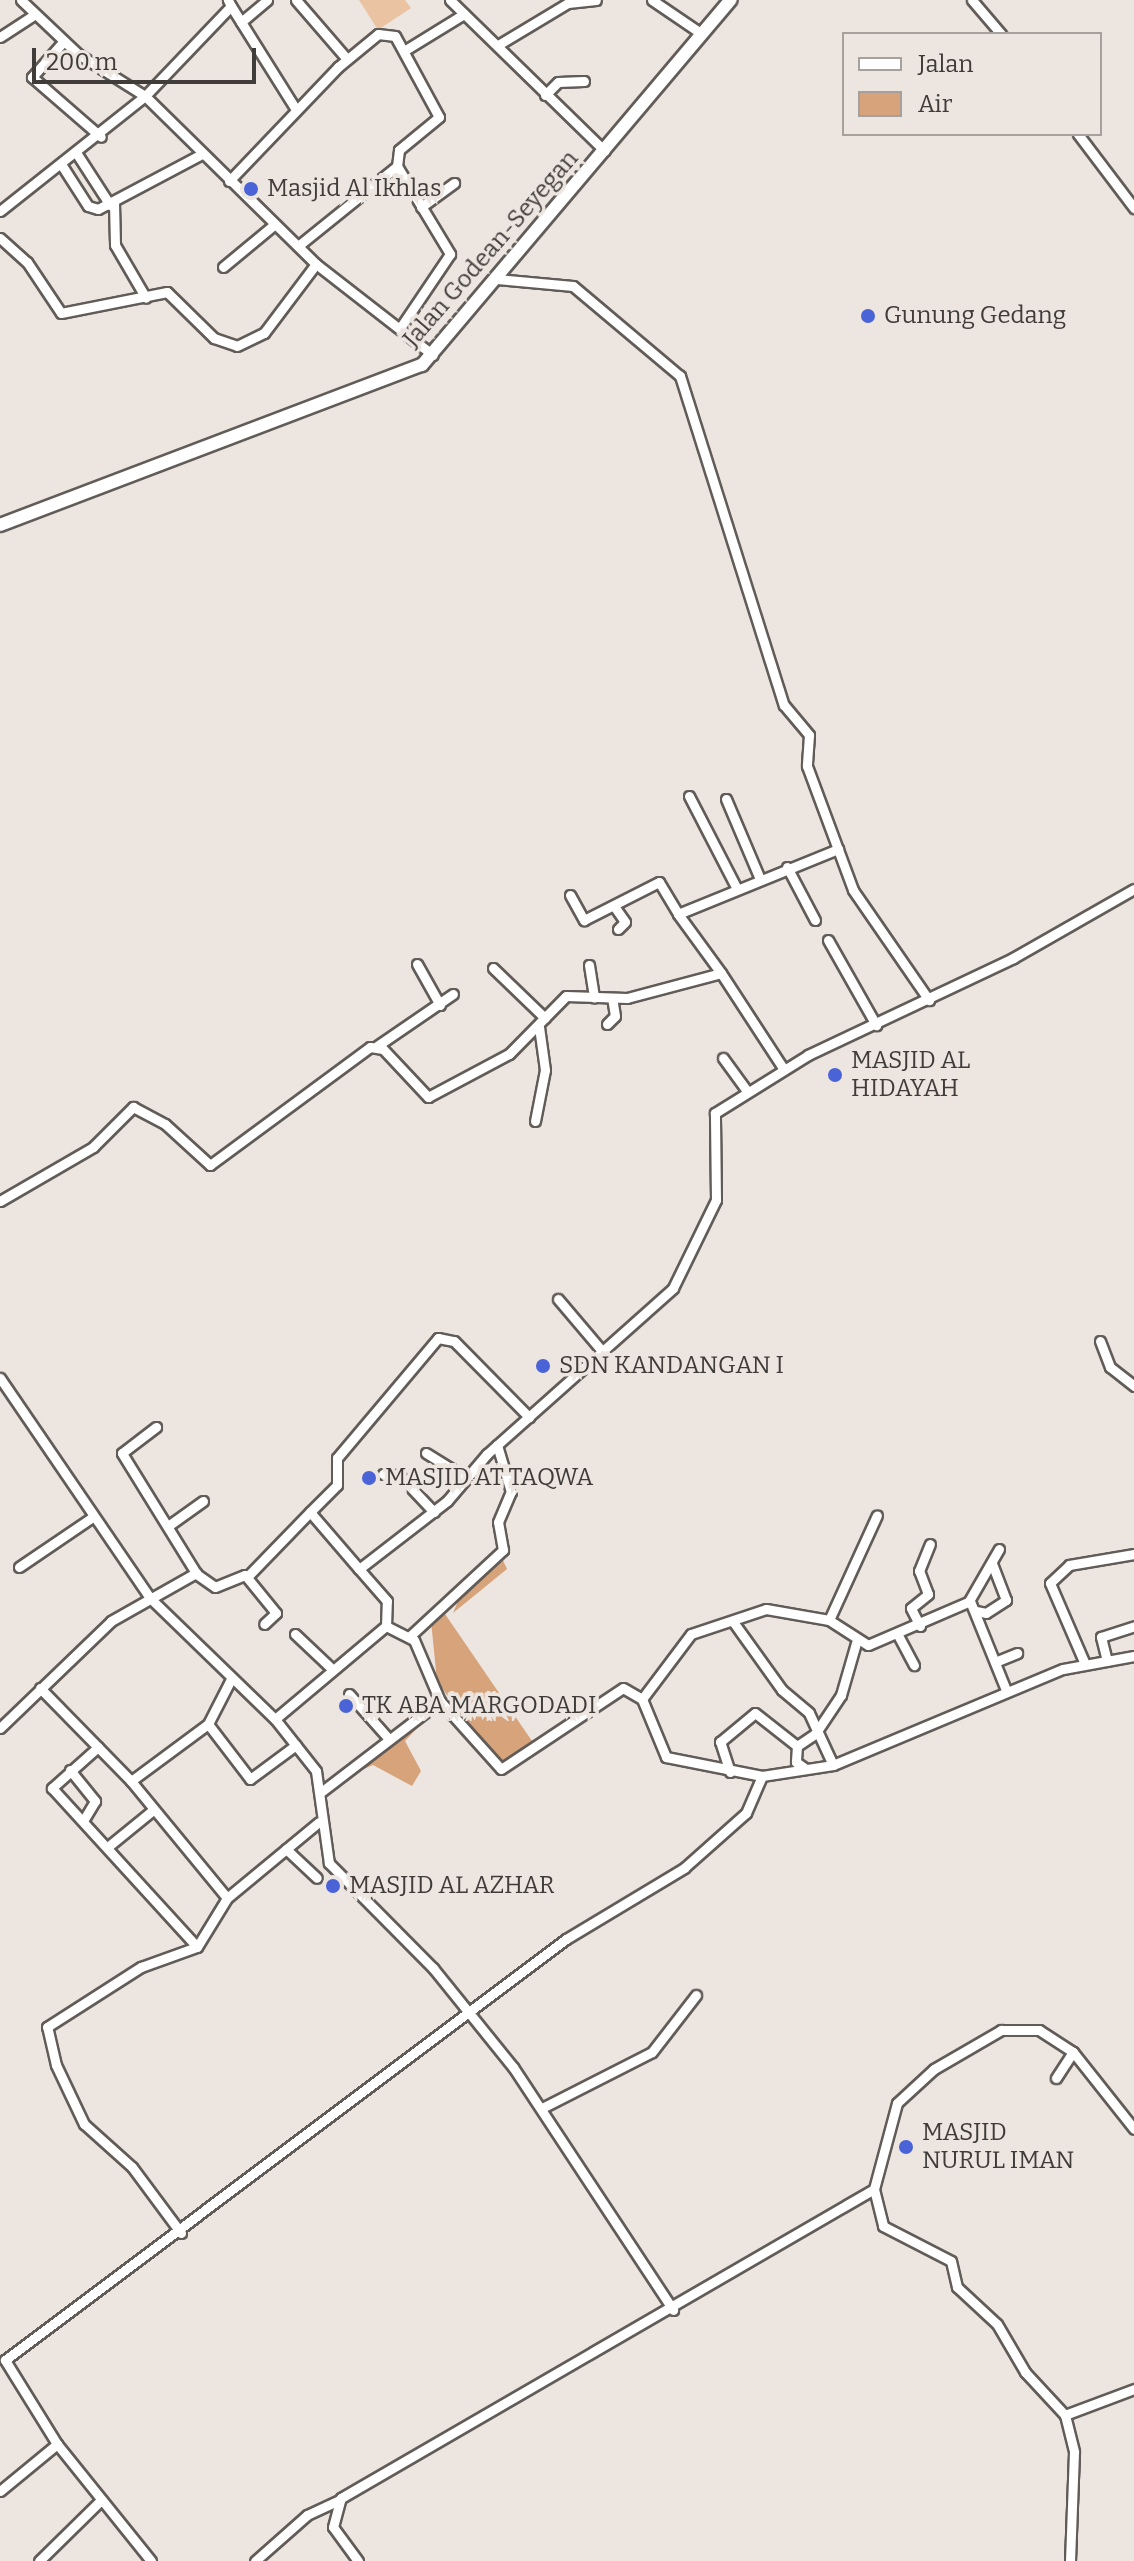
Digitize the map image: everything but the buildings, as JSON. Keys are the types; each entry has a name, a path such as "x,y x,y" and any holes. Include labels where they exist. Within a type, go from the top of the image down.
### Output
{"main road":[{"name":"Jalan Godean-Seyegan","path":"0,525 406,375 433,355 730,0"}],"street":[{"path":"21,0 32,16 63,42 145,96 316,264 433,355"},
{"path":"241,22 267,0"},
{"path":"296,0 347,59"},
{"path":"450,0 605,151"},
{"path":"498,45 568,3 596,0"},
{"path":"652,0 702,34"},
{"path":"972,0 999,32"},
{"path":"0,211 101,137 145,96 230,3 295,108"},
{"path":"407,49 464,14"},
{"path":"0,37 32,16"},
{"path":"229,181 295,108 347,59 383,32 407,49 439,119 399,150 397,166 450,254 400,328"},
{"path":"63,42 32,77 101,137"},
{"path":"545,95 558,82 584,81"},
{"path":"1080,136 1134,208"},
{"path":"77,154 112,204 115,245 146,298"},
{"path":"61,164 88,206 112,204 202,154"},
{"path":"298,246 397,166"},
{"path":"421,207 454,183"},
{"path":"223,267 275,224"},
{"path":"0,238 27,262 61,313 171,293 214,338 237,346 264,333 316,264"},
{"path":"497,279 573,286 680,376 784,705 808,731 807,766 857,898 929,1000"},
{"path":"689,796 737,889"},
{"path":"726,799 760,879"},
{"path":"678,914 787,867 838,849"},
{"path":"787,867 815,920"},
{"path":"570,895 584,920 659,882 783,1068"},
{"path":"359,1569 434,1512 497,1445 665,1297 688,1264 718,1190 713,1118 746,1090 783,1068 929,1000 1134,889"},
{"path":"614,906 625,922 618,929"},
{"path":"828,940 876,1025"},
{"path":"417,964 440,1005"},
{"path":"589,965 594,998"},
{"path":"493,968 542,1022 545,1070 535,1121"},
{"path":"377,1046 426,1097 496,1063 566,996 612,998 721,973"},
{"path":"0,1201 93,1147 133,1107 165,1124 210,1165 453,994"},
{"path":"607,1024 615,1016 612,998"},
{"path":"723,1058 746,1090"},
{"path":"558,1299 603,1352"},
{"path":"156,1427 122,1453 195,1573 215,1587 247,1577 334,1491 337,1458 438,1338 454,1341 529,1417"},
{"path":"1100,1341 1110,1367 1134,1386"},
{"path":"0,1378 91,1518 150,1598 275,1719 296,1745 321,1792 319,1822 329,1863 471,2017 542,2108 673,2310"},
{"path":"410,1636 503,1550 498,1522 511,1492 497,1445"},
{"path":"426,1453 466,1478"},
{"path":"383,1474 399,1475 434,1512"},
{"path":"168,1526 203,1501"},
{"path":"310,1512 387,1601 386,1626"},
{"path":"829,1620 877,1515"},
{"path":"19,1567 91,1518"},
{"path":"920,1626 911,1608 927,1596 919,1571 930,1544"},
{"path":"642,1699 691,1634 782,1606 829,1620 856,1643 899,1637 969,1601 999,1549"},
{"path":"1085,1664 1050,1583 1069,1565 1134,1554"},
{"path":"976,1611 986,1613 1006,1600 992,1563"},
{"path":"0,1728 111,1621 195,1573"},
{"path":"247,1577 276,1613 264,1624"},
{"path":"969,1601 976,1611 1006,1690"},
{"path":"734,1623 782,1690 809,1713 815,1734 833,1765"},
{"path":"386,1626 410,1636 440,1701 501,1769 619,1689 642,1699 666,1757 762,1776 833,1765 1006,1690 1085,1664 1134,1656"},
{"path":"275,1719 330,1667 386,1626"},
{"path":"1107,1661 1101,1637 1134,1626"},
{"path":"295,1634 330,1667"},
{"path":"899,1637 914,1665"},
{"path":"797,1746 815,1734 841,1695 856,1643"},
{"path":"995,1662 1017,1653"},
{"path":"131,1781 208,1724 231,1679"},
{"path":"40,1688 131,1781 227,1898"},
{"path":"349,1694 389,1739"},
{"path":"321,1792 440,1701"},
{"path":"730,1772 720,1742 755,1713 797,1746"},
{"path":"208,1724 250,1779 296,1745"},
{"path":"797,1746 796,1762 806,1769"},
{"path":"98,1747 52,1788 110,1845 158,1910 197,1947"},
{"path":"70,1770 95,1801 84,1819"},
{"path":"151,2561 57,2444 1,2361 181,2233 471,2017 566,1939 684,1868 746,1813 762,1776"},
{"path":"110,1845 153,1810"},
{"path":"181,2233 132,2167 84,2124 46,2031 121,1979 197,1947 227,1898 319,1822"},
{"path":"286,1849 317,1878"},
{"path":"542,2108 652,2052 696,1995"},
{"path":"1070,2561 1074,2452 1065,2415 1025,2372 997,2324 957,2287 951,2261 883,2226 874,2189 892,2112 934,2069 988,2035 1014,2028 1039,2030 1073,2052 1134,2129"},
{"path":"1056,2078 1073,2052"},
{"path":"255,2561 317,2509 339,2500 395,2461 673,2310 874,2189"},
{"path":"1065,2415 1134,2389"},
{"path":"0,2491 57,2444"},
{"path":"39,2561 101,2500"},
{"path":"331,2518 339,2500"},
{"path":"317,2509 331,2518 358,2561"}],"shaded area":[{"path":"359,0 405,0 411,8 378,30"}],"water":[{"path":"500,1554 507,1569 453,1613 467,1580"},
{"path":"445,1614 532,1741 508,1761 495,1762 437,1681 431,1621"},
{"path":"431,1713 405,1741 421,1771 412,1786 373,1765 341,1779"}],"place":[{"name":"Masjid Al Ikhlas","path":"251,189"},
{"name":"Gunung Gedang","path":"868,316"},
{"name":"MASJID AL HIDAYAH","path":"835,1075"},
{"name":"SDN KANDANGAN I","path":"543,1366"},
{"name":"MASJID AT TAQWA","path":"369,1478"},
{"name":"TK ABA MARGODADI","path":"346,1706"},
{"name":"MASJID AL AZHAR","path":"333,1886"},
{"name":"MASJID NURUL IMAN","path":"906,2147"}]}
